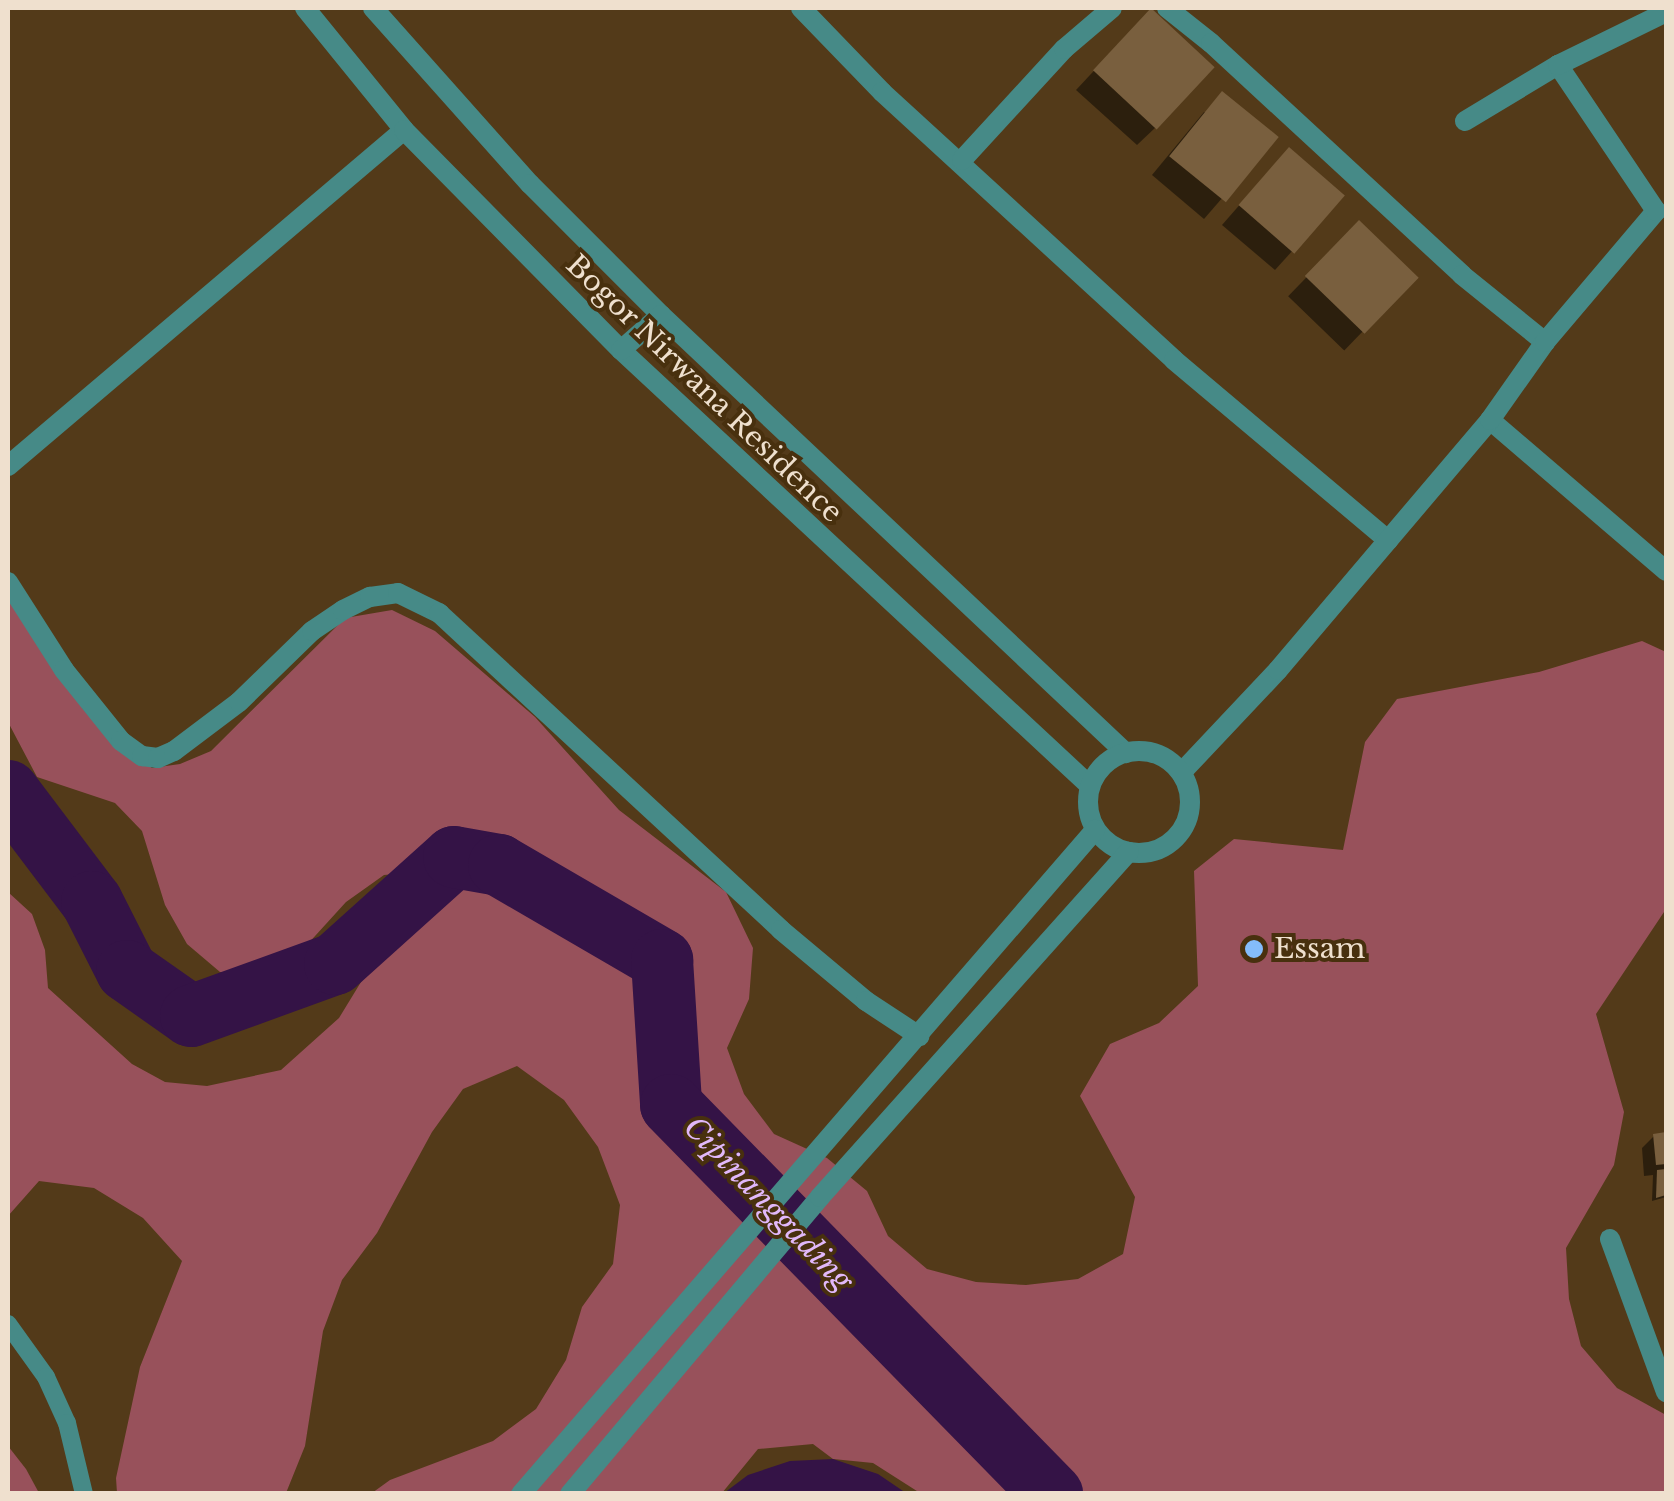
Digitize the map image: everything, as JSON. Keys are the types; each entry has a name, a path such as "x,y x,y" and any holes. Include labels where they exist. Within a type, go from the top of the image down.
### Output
{"street":[{"name":"Bogor Nirwana Residence","path":"305,8 404,130 621,350 1090,786"},
{"name":"Bogor Nirwana Residence","path":"372,8 530,184 661,314 1126,752"},
{"path":"801,8 882,92 962,160 1174,360 1388,540"},
{"path":"962,160 1064,49 1112,8"},
{"path":"1167,8 1212,43 1462,274 1544,342"},
{"path":"1465,121 1558,65 1666,12"},
{"path":"1181,773 1278,670 1490,420 1544,342 1661,217 1558,65"},
{"path":"8,466 404,130"},
{"path":"621,350 661,314"},
{"path":"1490,420 1666,571"},
{"path":"8,582 64,670 122,741 142,756 158,758 174,751 240,702 312,632 370,596 398,593 439,613 780,930 866,1001 919,1036"},
{"path":"1126,752 1156,754 1181,773 1190,806 1177,837 1146,853 1115,848 1095,830 1087,802 1090,786 1110,760 1126,752"},
{"path":"521,1494 1095,830"},
{"path":"570,1494 820,1196 1129,852"},
{"path":"1610,1239 1666,1392"}],"lane":[{"path":"8,1324 46,1377 60,1408 84,1494"}],"shaded area":[{"path":"8,590 83,709 109,739 152,768 180,764 211,751 345,618 392,610 435,631 535,717 619,810 726,892 753,948 749,999 727,1048 744,1094 774,1134 827,1158 867,1191 888,1236 927,1269 976,1282 1026,1285 1078,1279 1123,1254 1135,1197 1080,1096 1110,1044 1159,1023 1198,986 1194,871 1234,839 1343,850 1365,742 1397,699 1539,672 1642,641 1666,652 1666,909 1596,1014 1624,1112 1614,1165 1566,1248 1569,1299 1581,1346 1617,1388 1666,1415 1666,1493 920,1493 873,1463 833,1459 813,1444 758,1449 722,1493 372,1493 390,1480 493,1441 536,1409 566,1360 582,1307 613,1264 620,1205 598,1147 564,1100 517,1066 463,1089 432,1132 377,1233 342,1280 323,1331 305,1446 286,1493 117,1493 116,1478 140,1367 182,1261 143,1218 94,1188 39,1181 8,1216 8,892 32,914 45,950 48,988 132,1064 165,1082 207,1086 281,1070 339,1018 361,982 410,923 442,906 426,871 384,875 346,902 295,958 259,977 220,972 187,944 165,905 142,831 115,803 37,777 8,722"},
{"path":"8,1446 26,1469 39,1493 8,1493"},
{"path":"833,1459 878,1474 906,1493 724,1493 748,1475 790,1461"}],"building":[{"path":"1151,8 1215,67 1157,129 1093,70"},
{"path":"1222,91 1279,137 1226,202 1169,156"},
{"path":"1289,147 1345,196 1294,254 1238,205"},
{"path":"1359,220 1419,278 1365,334 1305,276"},
{"path":"1666,1132 1666,1164 1656,1165 1653,1134"},
{"path":"1666,1169 1666,1195 1656,1198 1657,1170"}],"waterway":[{"name":"Cipinanggading","path":"8,791 92,902 127,971 191,1016 335,964 454,857 499,865 662,960 671,1105 1052,1494"}],"place":[{"name":"Essam","path":"1254,949"}]}
